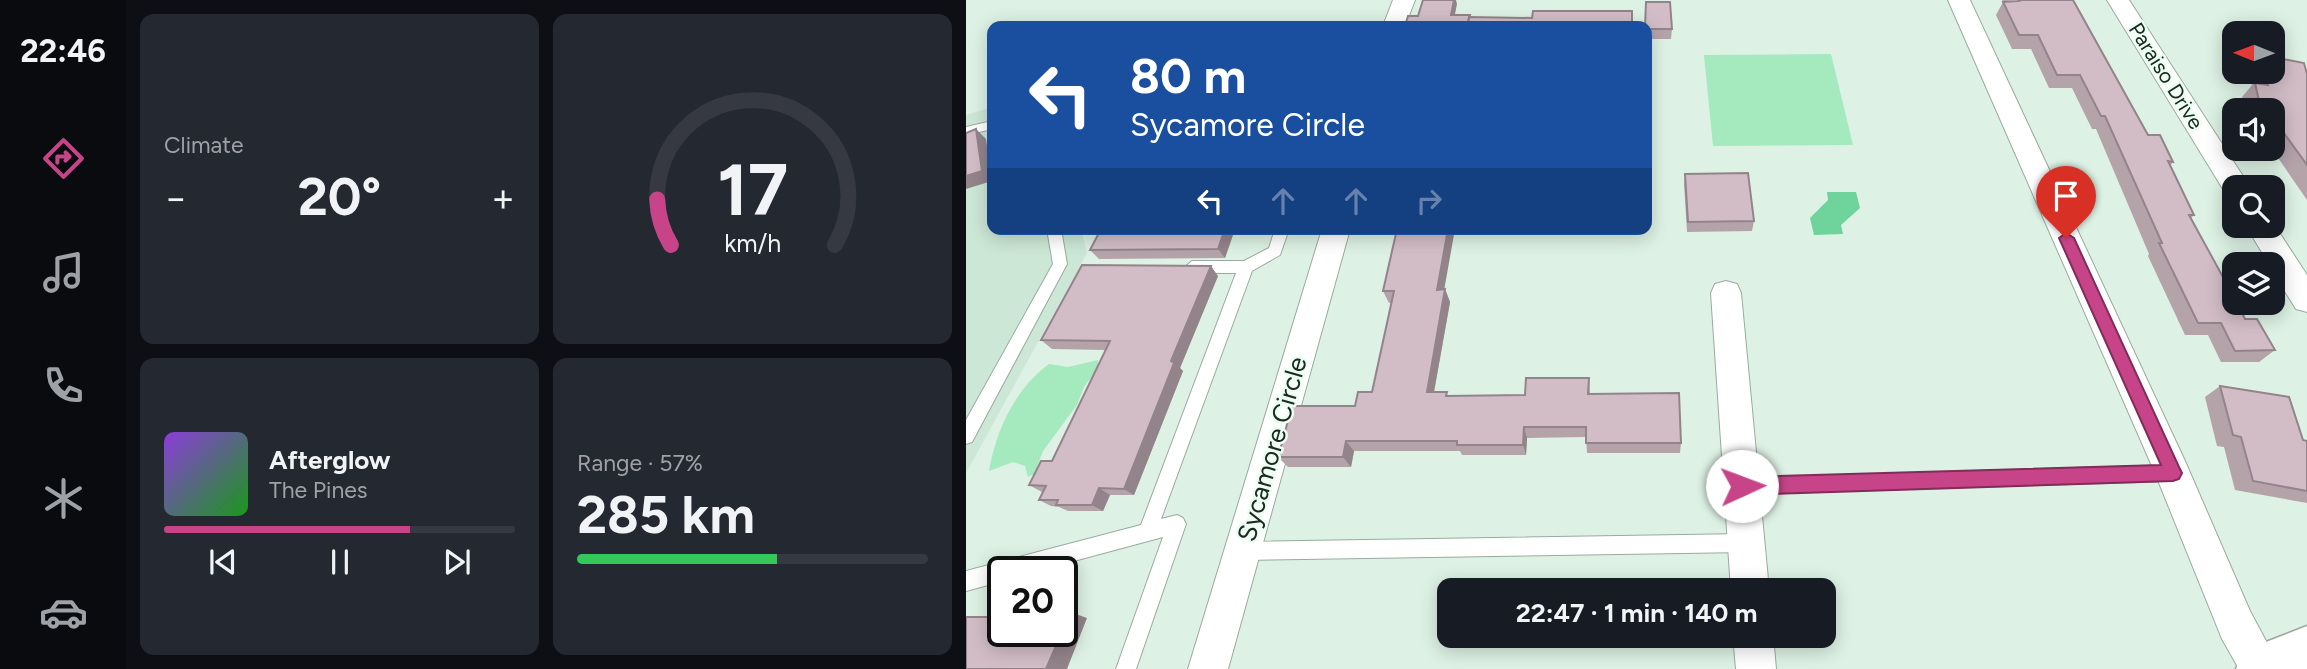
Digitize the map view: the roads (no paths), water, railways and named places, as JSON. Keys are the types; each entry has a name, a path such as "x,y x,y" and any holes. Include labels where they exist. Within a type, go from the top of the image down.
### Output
{"street":[{"path":"1396,21 1405,0"},
{"path":"1959,0 2173,473 2236,625 2261,669 2307,651"},
{"name":"Paraiso Drive","path":"2118,0 2228,175"},
{"name":"Sycamore Circle","path":"1208,669 1334,235"},
{"path":"2268,238 2306,298"},
{"path":"1726,293 1749,578"},
{"path":"1754,648 1756,669"}],"lane":[{"path":"966,131 987,126"},
{"path":"966,436 1060,264 1055,235"},
{"path":"1174,267 1246,267 1275,251 1280,235"},
{"path":"1147,532 1246,267"},
{"path":"1742,486 2173,473"},
{"path":"966,580 1177,524 1126,669"},
{"path":"1243,551 1746,543"}]}
